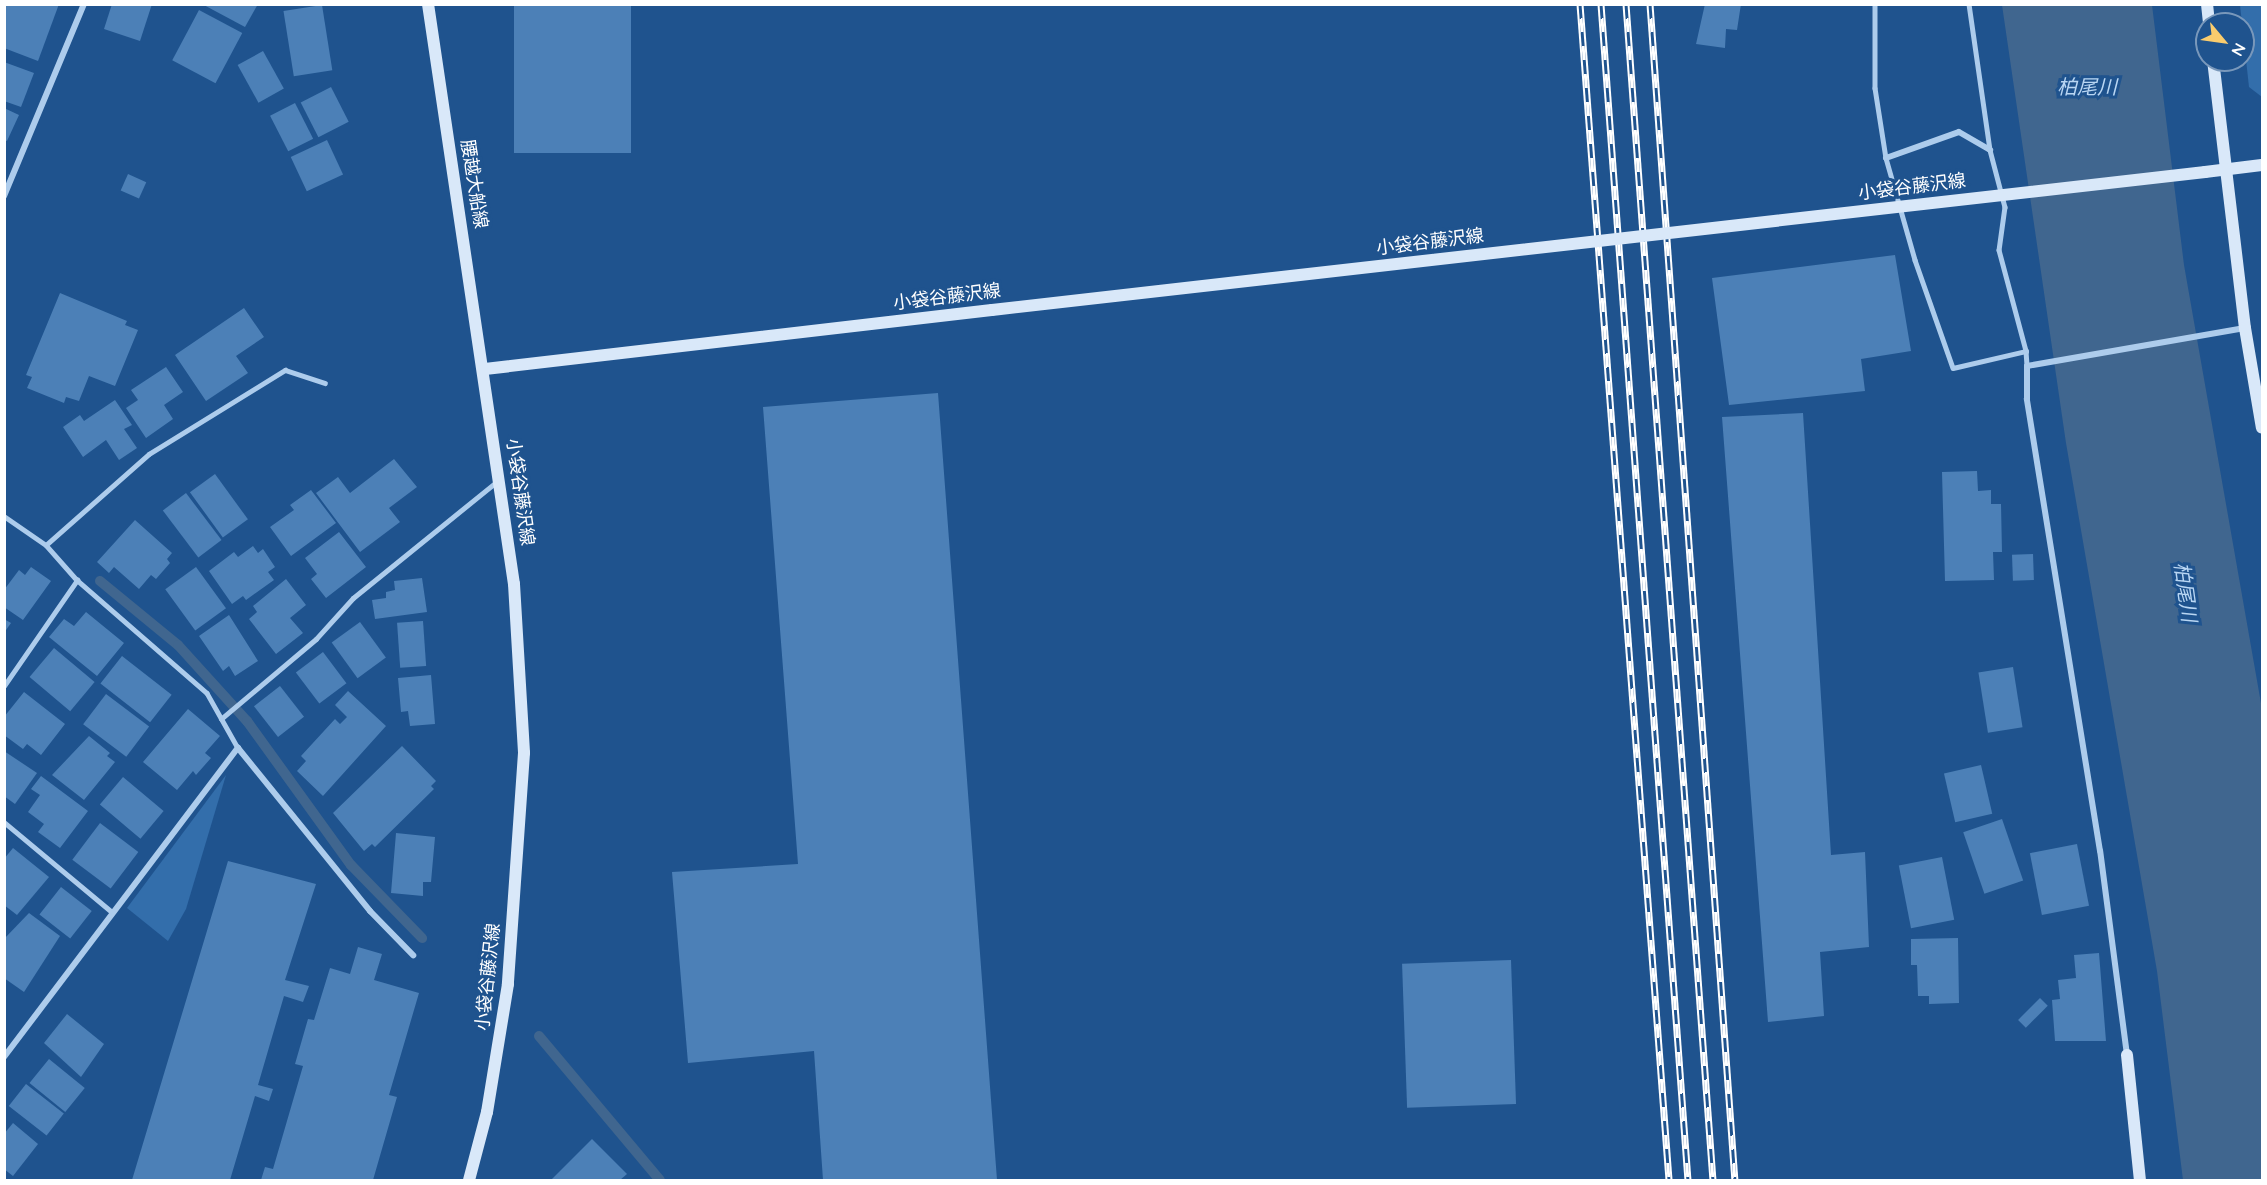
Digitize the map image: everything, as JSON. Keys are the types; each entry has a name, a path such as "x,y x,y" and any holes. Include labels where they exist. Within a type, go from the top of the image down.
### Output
{"main road":[{"name":"腰越大船線","path":"428,4 485,369"},
{"path":"2214,72 2245,328 2262,428"},
{"name":"小袋谷藤沢線","path":"469,1180 487,1112 508,984 524,753 514,584 485,369 2262,165"},
{"path":"2127,1055 2140,1180"}],"street":[{"path":"4,196 84,4"},
{"path":"1886,158 1959,132 1990,150"},
{"path":"2127,1055 2100,851 2027,399 2027,366 2245,328"},
{"path":"4,1057 238,748 370,910 413,955"}],"lane":[{"path":"1875,4 1875,88 1886,158 1915,260 1953,369 2025,351"},
{"path":"1969,4 1990,150 2005,207 1999,250 2027,366"},
{"path":"46,545 149,454 285,370 325,383"},
{"path":"221,719 316,639 353,597 500,478"},
{"path":"4,516 46,545 77,580 207,693 238,748"},
{"path":"4,686 77,580"},
{"path":"4,822 112,912"}],"shaded area":[{"path":"2240,5 2262,5 2262,97 2249,87 2247,72 2255,72 2255,12 2241,12"},
{"path":"226,775 186,909 168,941 127,908"}],"water":[{"name":"柏尾川","path":"2002,5 2152,5 2184,265 2262,709 2262,1180 2183,1180 2157,971 2066,443"}],"building":[{"path":"4,4 59,4 38,61 4,48"},
{"path":"112,4 152,4 140,41 104,29"},
{"path":"202,4 258,4 245,27"},
{"path":"514,4 631,4 631,153 514,153"},
{"path":"1705,4 1741,4 1737,30 1726,29 1725,48 1696,44"},
{"path":"322,5 332,70 294,76 283,11"},
{"path":"199,10 242,33 216,83 172,60"},
{"path":"263,51 284,89 258,103 238,65"},
{"path":"4,62 34,73 21,107 4,101"},
{"path":"331,87 349,122 318,137 301,102"},
{"path":"295,103 313,139 288,151 270,116"},
{"path":"4,108 19,115 7,141 4,140"},
{"path":"327,140 343,174 307,191 291,157"},
{"path":"128,174 146,182 139,199 121,190"},
{"path":"1895,255 1911,351 1861,359 1865,391 1729,405 1712,278"},
{"path":"60,293 127,321 125,325 138,330 115,386 89,376 79,401 66,397 64,403 27,388 32,377 26,375"},
{"path":"244,308 264,337 236,356 248,373 206,401 175,355"},
{"path":"166,367 183,392 164,405 173,419 146,438 126,408 138,400 131,390"},
{"path":"938,393 997,1180 823,1180 814,1051 688,1063 672,872 798,864 763,407"},
{"path":"115,400 132,425 124,429 137,448 119,460 106,440 83,457 63,427 80,415 84,421"},
{"path":"1803,413 1831,855 1865,852 1869,947 1820,952 1824,1016 1768,1022 1722,417"},
{"path":"394,459 417,487 389,508 400,522 360,552 316,493 338,477 350,493"},
{"path":"1977,471 1978,491 1991,490 1991,504 2001,504 2002,552 1993,552 1994,580 1945,581 1942,472"},
{"path":"215,474 248,519 223,538 190,492"},
{"path":"311,490 336,523 291,556 270,527 294,510 290,505"},
{"path":"186,493 222,540 198,558 163,510"},
{"path":"135,520 172,553 167,559 170,563 156,579 151,575 139,589 114,567 109,573 97,562"},
{"path":"339,532 366,567 326,598 311,579 317,574 305,558"},
{"path":"253,546 258,553 263,549 275,567 268,572 274,580 246,600 243,596 232,604 209,571 234,552 238,557"},
{"path":"2033,554 2034,580 2013,581 2012,555"},
{"path":"31,567 51,581 23,620 4,607 4,590 19,570 25,575"},
{"path":"196,567 226,608 195,631 165,589"},
{"path":"422,578 427,612 375,619 372,600 386,598 386,592 395,590 394,581"},
{"path":"286,579 306,605 290,618 303,633 276,654 249,619 257,612 253,606"},
{"path":"86,612 124,643 97,676 49,637 64,619 74,626"},
{"path":"229,615 258,661 235,676 229,666 223,671 199,636"},
{"path":"4,619 11,623 4,633"},
{"path":"423,621 426,666 400,668 397,623"},
{"path":"360,622 386,658 358,678 332,643"},
{"path":"54,648 95,682 70,711 30,677"},
{"path":"323,652 346,683 319,704 296,672"},
{"path":"122,656 172,695 150,722 100,684"},
{"path":"2013,667 2023,727 1988,733 1978,672"},
{"path":"431,675 435,724 410,726 408,711 401,712 398,678"},
{"path":"280,686 304,717 278,737 254,706"},
{"path":"348,691 386,726 323,796 297,771 306,761 301,756 335,719 340,724 347,717 335,705"},
{"path":"24,692 65,724 41,755 27,744 23,749 4,735 4,717"},
{"path":"106,694 149,726 126,757 83,724"},
{"path":"188,709 220,736 205,753 211,758 196,775 193,771 177,790 143,762"},
{"path":"89,736 110,753 107,756 115,762 84,800 52,775"},
{"path":"402,746 436,781 431,786 434,789 375,847 372,844 364,851 333,813"},
{"path":"4,751 37,773 15,804 4,796"},
{"path":"1981,765 1992,814 1955,822 1944,774"},
{"path":"41,776 88,811 60,848 38,832 44,824 28,812 40,795 31,789"},
{"path":"123,777 164,811 140,839 100,805"},
{"path":"2002,819 2023,880 1984,894 1963,832"},
{"path":"100,823 138,852 111,889 72,860"},
{"path":"396,833 435,837 431,882 423,882 423,896 391,893"},
{"path":"2077,844 2089,906 2042,915 2030,853"},
{"path":"13,848 49,877 17,915 4,905 4,859"},
{"path":"1942,857 1954,920 1911,928 1899,865"},
{"path":"228,861 316,884 285,980 309,986 303,1002 284,996 258,1085 273,1089 269,1101 255,1096 230,1180 132,1180"},
{"path":"61,887 92,911 70,939 39,915"},
{"path":"29,913 60,936 24,992 4,978 4,939"},
{"path":"1958,938 1959,1003 1929,1004 1929,996 1918,996 1917,965 1911,965 1911,939"},
{"path":"358,947 382,954 374,980 419,993 389,1095 397,1097 373,1180 261,1180 265,1167 273,1169 303,1066 295,1064 308,1019 314,1020 330,968 350,974"},
{"path":"2099,953 2106,1041 2055,1041 2052,1000 2060,999 2058,980 2076,978 2074,955"},
{"path":"1511,960 1516,1104 1407,1108 1402,964"},
{"path":"2040,998 2048,1006 2026,1028 2018,1020"},
{"path":"67,1014 104,1044 81,1077 44,1043"},
{"path":"49,1059 85,1088 65,1112 29,1083"},
{"path":"26,1084 64,1114 47,1136 9,1106"},
{"path":"13,1123 38,1144 13,1176 4,1169 4,1134"},
{"path":"592,1139 627,1174 620,1180 551,1180"}],"waterway":[{"path":"100,581 178,645 247,721 351,865 422,938"},
{"path":"539,1036 660,1180"}],"railway":[{"path":"1580,4 1669,1180"},
{"path":"1601,4 1688,1180"},
{"path":"1626,4 1713,1180"},
{"path":"1650,4 1735,1180"}]}
